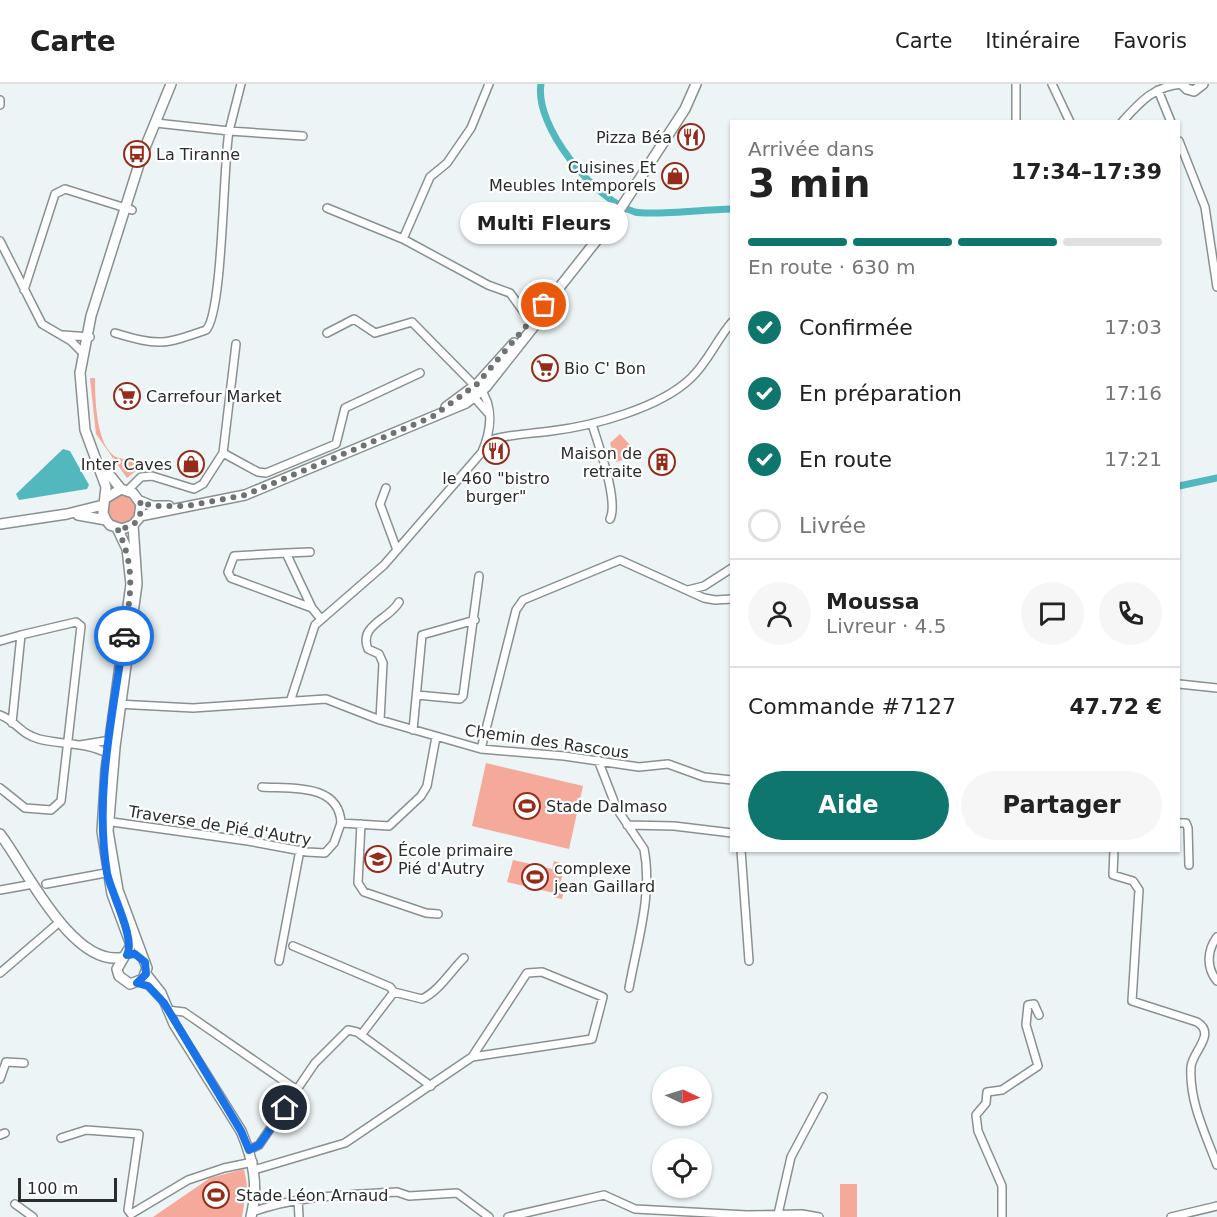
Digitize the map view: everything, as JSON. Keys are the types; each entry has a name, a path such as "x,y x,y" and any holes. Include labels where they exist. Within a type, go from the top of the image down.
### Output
{"main road":[{"path":"106,520 104,501 106,487 83,420 80,382 82,352 171,84"},
{"path":"158,123 177,84"},
{"path":"140,516 220,502 263,489 432,417 475,390 535,322 622,206 685,109 696,84"},
{"path":"1182,84 1190,91 1197,90 1204,84"},
{"path":"88,336 85,379 89,428 105,470 140,501 152,506 187,506"},
{"path":"0,524 67,514 104,501 125,490"},
{"path":"117,528 133,525 140,516 140,501"},
{"path":"67,514 106,520 117,528 127,549 131,584 117,705"},
{"path":"117,969 125,956 130,939 112,894 105,821 111,747 137,584 133,525"},
{"path":"0,834 61,924 81,942 107,958 125,956 142,958"},
{"path":"0,843 56,925 73,942 117,969 124,981 148,986 166,1007"},
{"path":"110,872 147,968 146,974 137,983"},
{"path":"146,974 160,993 166,1007 241,1131 254,1166 251,1214"}],"street":[{"path":"115,333 146,342 165,344 206,330 210,326 215,297 229,131 241,84"},
{"path":"403,239 430,177 447,163 471,128 489,84"},
{"path":"1016,84 1016,120"},
{"path":"1052,84 1069,120"},
{"path":"1124,120 1146,97 1165,86 1182,84"},
{"path":"1158,90 1170,120"},
{"path":"158,123 303,136"},
{"path":"1180,144 1205,207 1217,286"},
{"path":"24,290 55,194 64,189 129,209"},
{"path":"327,208 403,239 488,285 510,293 535,322"},
{"path":"0,241 42,324 72,341 82,352"},
{"path":"291,699 310,635 321,619 367,583 430,510 457,484 487,441 489,428 487,412 475,390 412,322 375,333 354,319 327,333"},
{"path":"487,441 505,435 592,424 651,402 693,376 730,325"},
{"path":"61,335 88,336"},
{"path":"125,490 141,477 152,476 194,489 200,488 223,453 236,344"},
{"path":"223,453 258,472 266,473 336,444 345,408 420,373"},
{"path":"592,424 607,474 613,513 610,519"},
{"path":"386,488 380,504 397,550"},
{"path":"310,552 234,556 228,572 231,578 312,608"},
{"path":"286,553 312,608 321,619"},
{"path":"481,749 516,610 523,600 620,560 715,600 730,599"},
{"path":"688,590 704,586 730,569"},
{"path":"417,695 460,699 463,696 475,620 479,576"},
{"path":"380,720 383,663 379,654 368,649 366,639 371,627 399,602"},
{"path":"414,730 422,635 475,620"},
{"path":"0,641 80,622 81,626 62,801 51,810 25,808 0,788"},
{"path":"12,723 21,635"},
{"path":"1180,684 1217,688"},
{"name":"Chemin des Rascous","path":"117,705 193,708 271,704 291,699 326,699 380,720 481,749 598,760 639,767 668,764 704,777 730,780"},
{"path":"0,715 25,734 80,745 111,747"},
{"path":"262,787 323,793 339,807 341,823 389,826 421,796 427,786 436,737"},
{"path":"80,745 101,742 111,747"},
{"path":"598,760 617,809 644,849 646,893 629,987"},
{"name":"Traverse de Pié d'Autry","path":"105,821 319,854 329,850 341,823"},
{"path":"1180,823 1186,823 1188,828 1189,865"},
{"path":"361,824 358,883 364,891 426,913 438,914"},
{"path":"627,825 683,826 730,833"},
{"path":"279,961 300,850"},
{"path":"741,852 749,961"},
{"path":"1114,852 1113,875 1116,879 1133,881 1139,890 1132,1001 1197,1022 1202,1025 1205,1032 1205,1039 1192,1060 1193,1102 1217,1165"},
{"path":"45,885 110,872"},
{"path":"0,890 28,885"},
{"path":"0,973 56,925"},
{"path":"1217,937 1212,945 1209,962 1217,981"},
{"path":"293,946 390,987 394,992 422,999 443,983 445,976 464,958"},
{"path":"61,1138 86,1130 140,1134 128,1210 131,1214 188,1180 224,1168 254,1166 345,1143 472,1058 527,973 542,972 601,994 592,1039 472,1058"},
{"path":"361,1035 394,992"},
{"path":"1002,1217 1002,1186 978,1131 976,1115 986,1104 987,1092 1002,1090 1038,1066 1026,1025 1028,1005 1034,1004 1040,1015"},
{"path":"166,1007 184,1012 297,1089"},
{"path":"249,1150 259,1145 315,1063 345,1032 353,1030 361,1035 431,1086"},
{"path":"0,1079 6,1062 24,1063"},
{"path":"778,1214 791,1157 823,1097"},
{"path":"251,1214 297,1199 397,1192 409,1196 457,1193 489,1217"},
{"path":"508,1217 604,1195 635,1209 819,1217"},
{"path":"297,1199 299,1217"},
{"path":"15,1204 33,1217"},
{"path":"1172,1217 1217,1206"}],"shaded area":[{"path":"90,378 95,378 98,419 107,448 115,457 126,460 129,456 138,463 137,470 127,478 96,434"},
{"path":"620,434 639,455 616,462 610,443"},
{"path":"122,495 132,499 136,509 132,519 122,523 112,519 108,509 112,499"},
{"name":"Stade Dalmaso","path":"486,763 583,786 569,849 472,826"},
{"name":"complexe jean Gaillard","path":"513,860 552,869 554,861 560,863 558,870 563,872 558,893 563,894 562,899 553,897 554,893 507,882"},
{"name":"Stade Léon Arnaud","path":"244,1169 247,1185 242,1217 153,1217 210,1178"},
{"path":"840,1184 857,1184 857,1217 840,1217"}],"water":[{"path":"63,449 70,451 89,485 87,489 19,500 16,494"}],"waterway":[{"path":"541,84 541,101 557,140 585,177 619,205 643,213 730,209"},
{"path":"1180,486 1217,478"}],"way so far":[{"path":"124,636 131,584 130,564 127,549 117,528 128,528 136,522 141,512 140,501 152,506 187,506 220,502 245,495 432,417 477,384 544,305"}],"place":[{"name":"Pizza Béa","path":"691,137"},
{"name":"La Tiranne","path":"137,154"},
{"name":"Cuisines Et Meubles Intemporels","path":"675,176"},
{"name":"Multi Fleurs","path":"544,305"},
{"name":"Bio C' Bon","path":"545,368"},
{"name":"Carrefour Market","path":"127,396"},
{"name":"le 460 \"bistro burger\"","path":"496,451"},
{"name":"Maison de retraite","path":"662,462"},
{"name":"Inter Caves","path":"191,464"},
{"name":"Stade Dalmaso","path":"527,806"},
{"name":"École primaire Pié d'Autry","path":"378,859"},
{"name":"complexe jean Gaillard","path":"535,877"},
{"name":"Stade Léon Arnaud","path":"216,1195"}],"route":[{"path":"124,636 106,769 102,831 112,894 130,939 131,945 127,955 135,954 145,962 146,974 137,983 148,986 164,1003 186,1044 241,1131 249,1150 259,1145 285,1108"}]}
